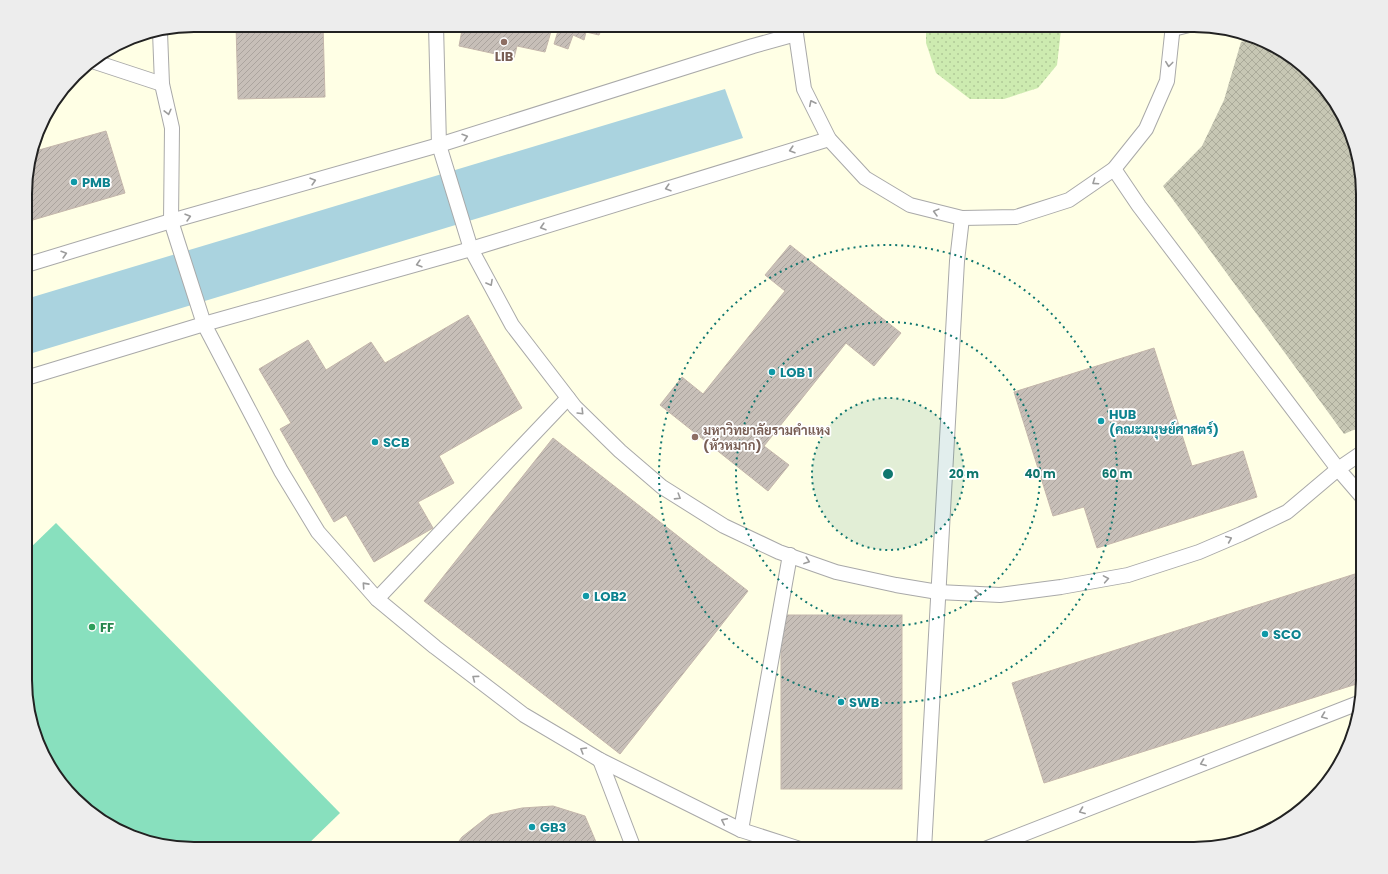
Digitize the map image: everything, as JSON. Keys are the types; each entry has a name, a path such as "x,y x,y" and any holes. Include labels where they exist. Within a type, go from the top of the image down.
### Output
{"lane":[{"path":"436,32 439,145 471,249 512,325 576,407 620,451 662,487 724,526 779,552 836,572 896,585 938,592 1000,595 1061,587 1128,575 1199,552 1241,534 1287,512 1338,469 1356,457"},
{"path":"32,263 171,221 439,145 745,48 788,32"},
{"path":"796,32 804,89 829,139 865,178 910,205 962,218 1016,217 1024,215 1069,200 1114,169 1146,129 1167,81 1172,32"},
{"path":"160,36 162,84 172,128 171,221 202,319 281,471 318,532 377,598 435,647 524,715 600,760 741,830 778,842"},
{"path":"98,63 162,84"},
{"path":"32,376 202,319 471,249 829,139"},
{"path":"1114,169 1144,212 1338,469 1356,490"},
{"path":"924,842 957,261 962,218"},
{"path":"377,598 568,398"},
{"path":"741,830 790,556"},
{"path":"1003,842 1354,704"},
{"path":"600,760 631,842"}],"shaded area":[{"name":"มหาวิทยาลัยรามคำแหง (หัวหมาก)","path":"183,32 1205,32 1226,35 1256,44 1284,59 1309,79 1329,104 1344,132 1353,162 1356,183 1356,691 1353,712 1344,742 1329,770 1309,795 1284,815 1256,830 1226,839 1205,842 183,842 162,839 132,830 104,815 79,795 59,770 44,742 33,701 33,173 44,132 59,104 79,79 104,59 132,44 162,35"},
{"path":"1245,41 1266,49 1293,65 1309,79 1323,95 1339,122 1344,132 1353,162 1356,183 1356,429 1344,434 1163,186 1202,146 1224,100 1241,42"}],"green space":[{"path":"926,32 1061,32 1057,65 1038,88 1004,99 970,99 936,73 926,43"},
{"name":"FF","path":"56,523 340,813 310,842 183,842 162,839 132,830 95,809 79,795 59,770 44,742 35,712 32,691 32,546"}],"water":[{"path":"725,89 743,138 32,353 32,297"}],"building":[{"path":"236,32 323,32 325,97 238,99"},
{"name":"LIB","path":"462,32 551,32 545,52 517,46 514,58 459,46"},
{"name":"LIB","path":"558,32 586,32 584,40 573,35 568,49 554,44"},
{"name":"LIB","path":"586,32 600,32 599,35"},
{"name":"PMB","path":"106,131 125,193 32,220 32,183 39,150"},
{"name":"LOB 1","path":"790,245 901,333 874,366 846,343 764,446 789,465 768,491 660,405 682,377 703,394 785,291 765,275"},
{"name":"SCB","path":"468,315 522,408 439,456 454,483 418,502 433,528 374,562 346,515 334,522 280,429 291,423 259,369 308,340 326,370 371,342 385,363"},
{"name":"HUB (คณะมนุษย์ศาสตร์)","path":"1154,348 1192,466 1243,451 1257,497 1097,548 1084,507 1053,516 1014,392"},
{"name":"LOB2","path":"553,438 748,591 620,754 424,601"},
{"name":"SCO","path":"1356,574 1356,684 1044,783 1012,683"},
{"name":"SWB","path":"781,615 902,615 902,789 781,789"},
{"name":"GB3","path":"553,806 585,816 596,842 458,842 462,837 490,815 522,808"}],"place":[{"name":"LIB","path":"504,42"},
{"name":"PMB","path":"74,182"},
{"name":"LOB 1","path":"772,372"},
{"name":"HUB (คณะมนุษย์ศาสตร์)","path":"1101,421"},
{"name":"มหาวิทยาลัยรามคำแหง (หัวหมาก)","path":"695,437"},
{"name":"SCB","path":"375,442"},
{"name":"LOB2","path":"586,596"},
{"name":"FF","path":"92,627"},
{"name":"SCO","path":"1265,634"},
{"name":"SWB","path":"841,702"},
{"name":"GB3","path":"532,827"}]}
